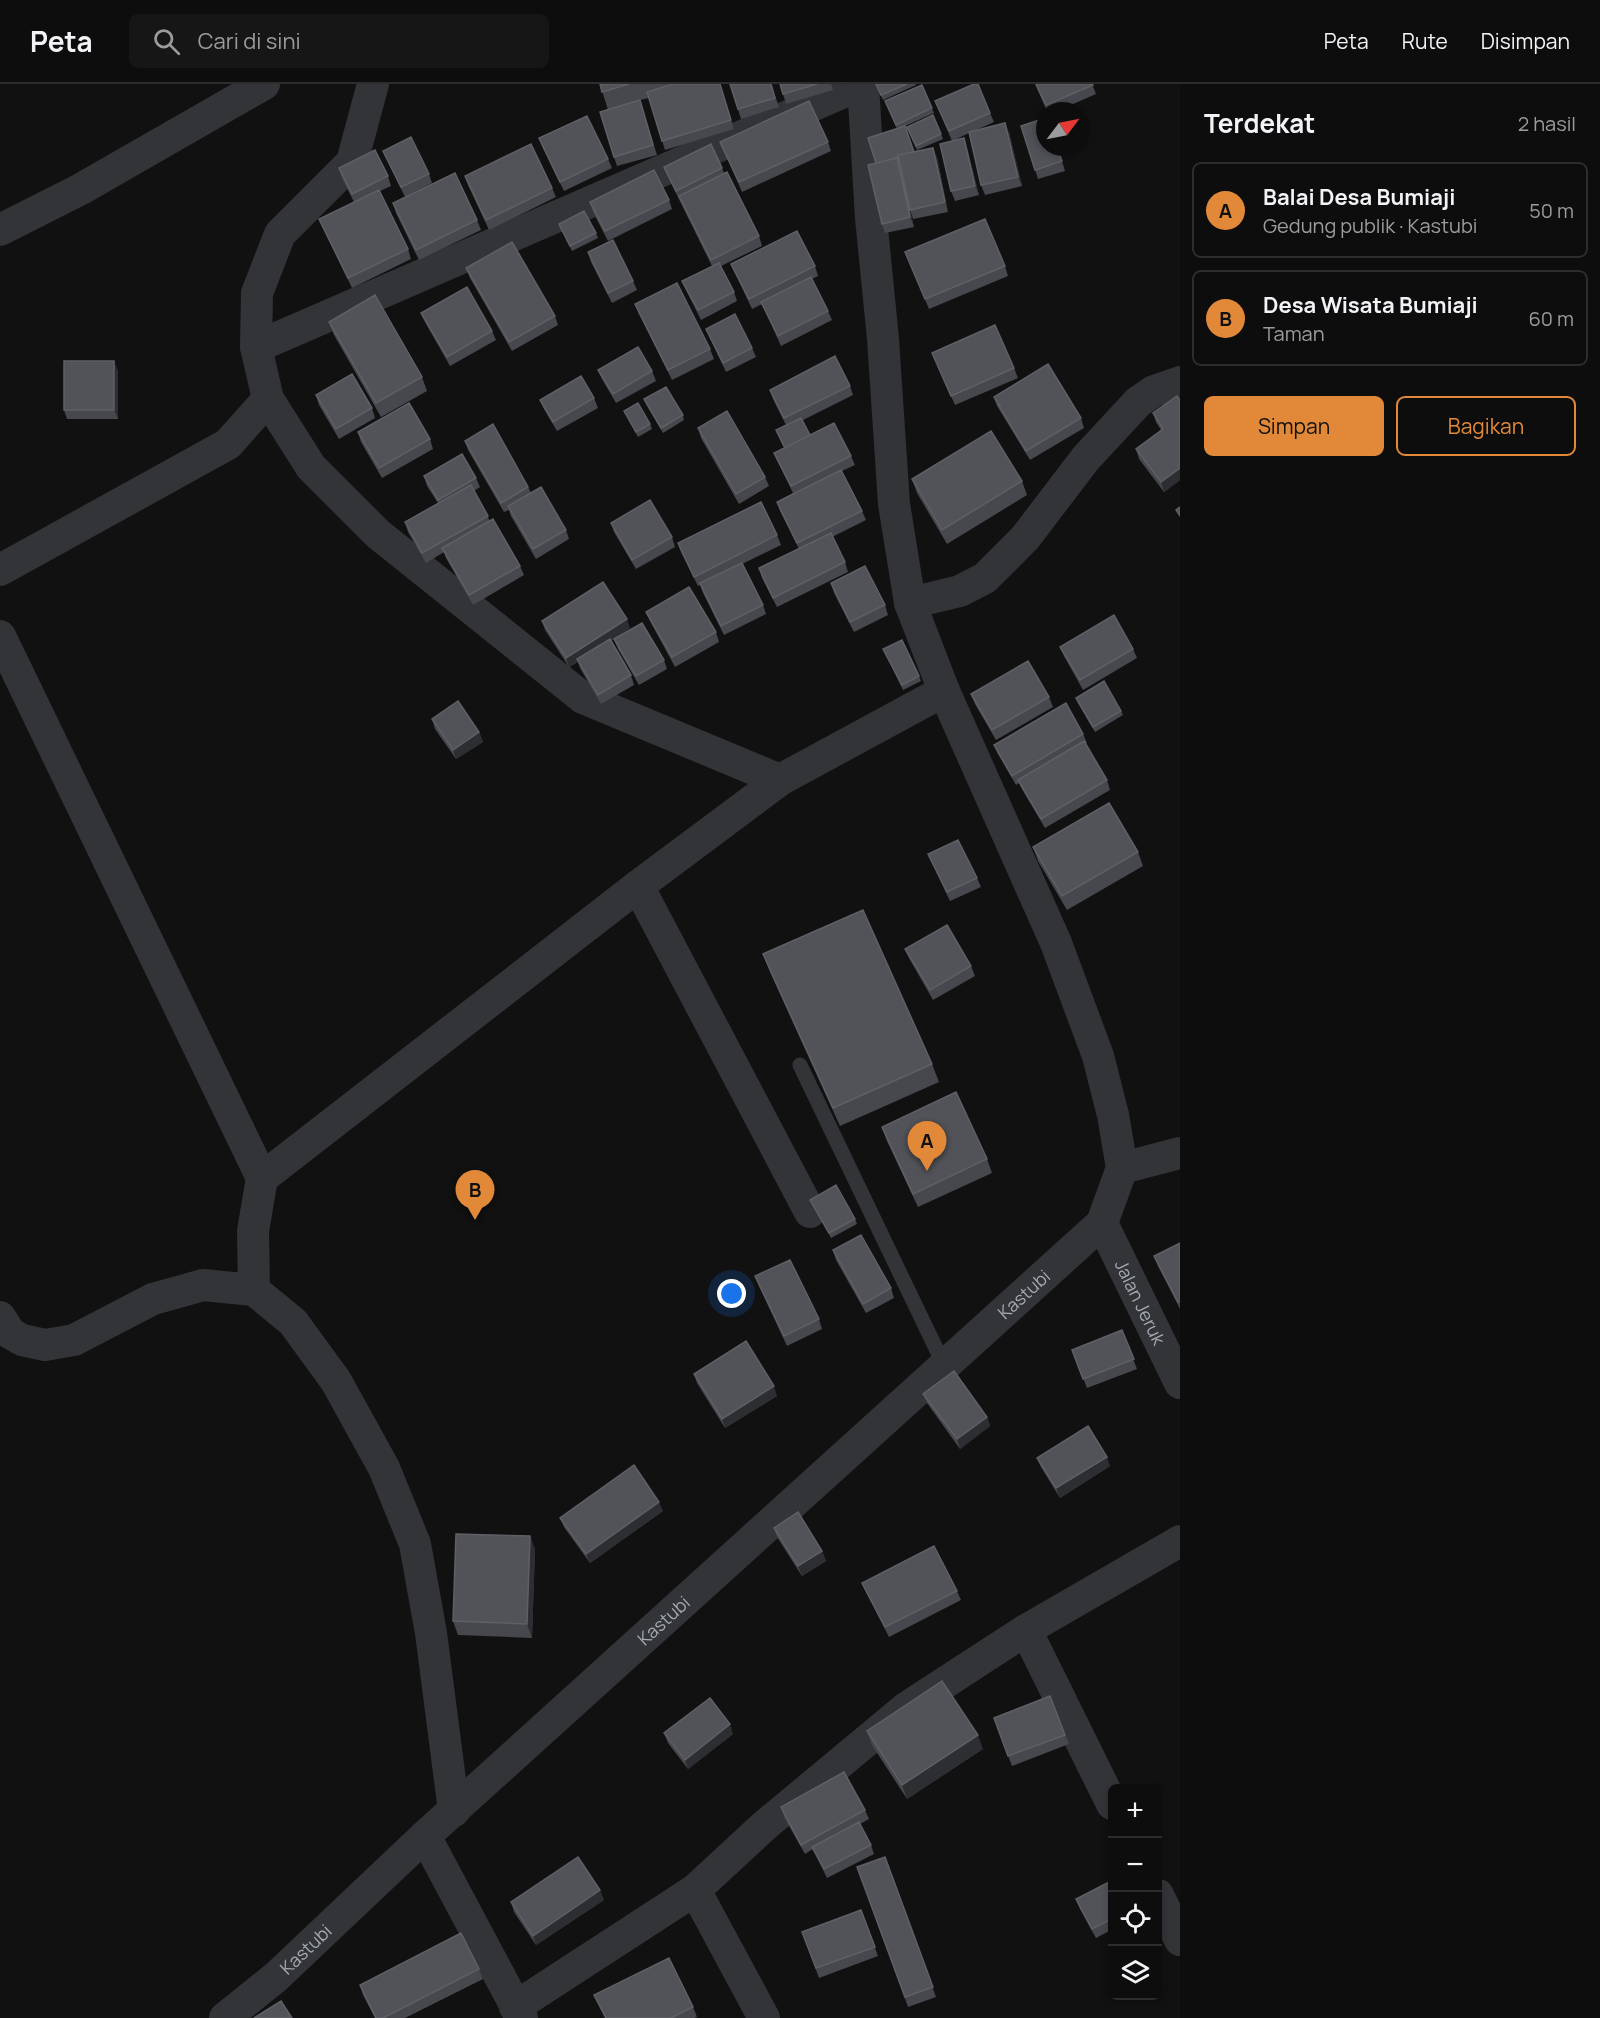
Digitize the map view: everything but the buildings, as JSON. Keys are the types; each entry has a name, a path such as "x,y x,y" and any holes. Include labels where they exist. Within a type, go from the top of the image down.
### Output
{"street":[{"path":"0,230 81,189 264,84"},
{"path":"373,84 352,162 280,234 257,293 256,347 268,399 311,467 378,534 583,698 780,780"},
{"path":"256,347 863,84 871,218 883,339 894,504 910,603 944,691 1056,943 1098,1056 1113,1115 1122,1168 1102,1223"},
{"path":"910,603 960,591 985,578 1025,538 1086,458 1138,402 1154,391 1180,382"},
{"path":"0,570 228,444 268,399"},
{"path":"0,636 262,1178 253,1231 254,1290"},
{"path":"262,1178 638,886 780,780 944,691"},
{"path":"638,886 810,1212"},
{"path":"1122,1168 1180,1153"},
{"name":"Kastubi","path":"225,2018 276,1977 453,1810 1102,1223"},
{"name":"Jalan Jeruk","path":"1102,1223 1180,1383"},
{"path":"0,1317 10,1333 22,1340 45,1345 74,1340 153,1299 203,1285 254,1290 293,1322 336,1381 384,1468 415,1544 431,1633 453,1810"},
{"path":"425,1836 519,2012 695,1890 763,1827 906,1708 1026,1630 1180,1541"},
{"path":"1026,1630 1108,1794"},
{"path":"695,1890 764,2018"},
{"path":"1162,1903 1180,1940"}],"lane":[{"path":"800,1065 944,1365"}],"place":[{"name":"Balai Desa Bumiaji","path":"927,1171"},
{"name":"Desa Wisata Bumiaji","path":"475,1220"}]}
